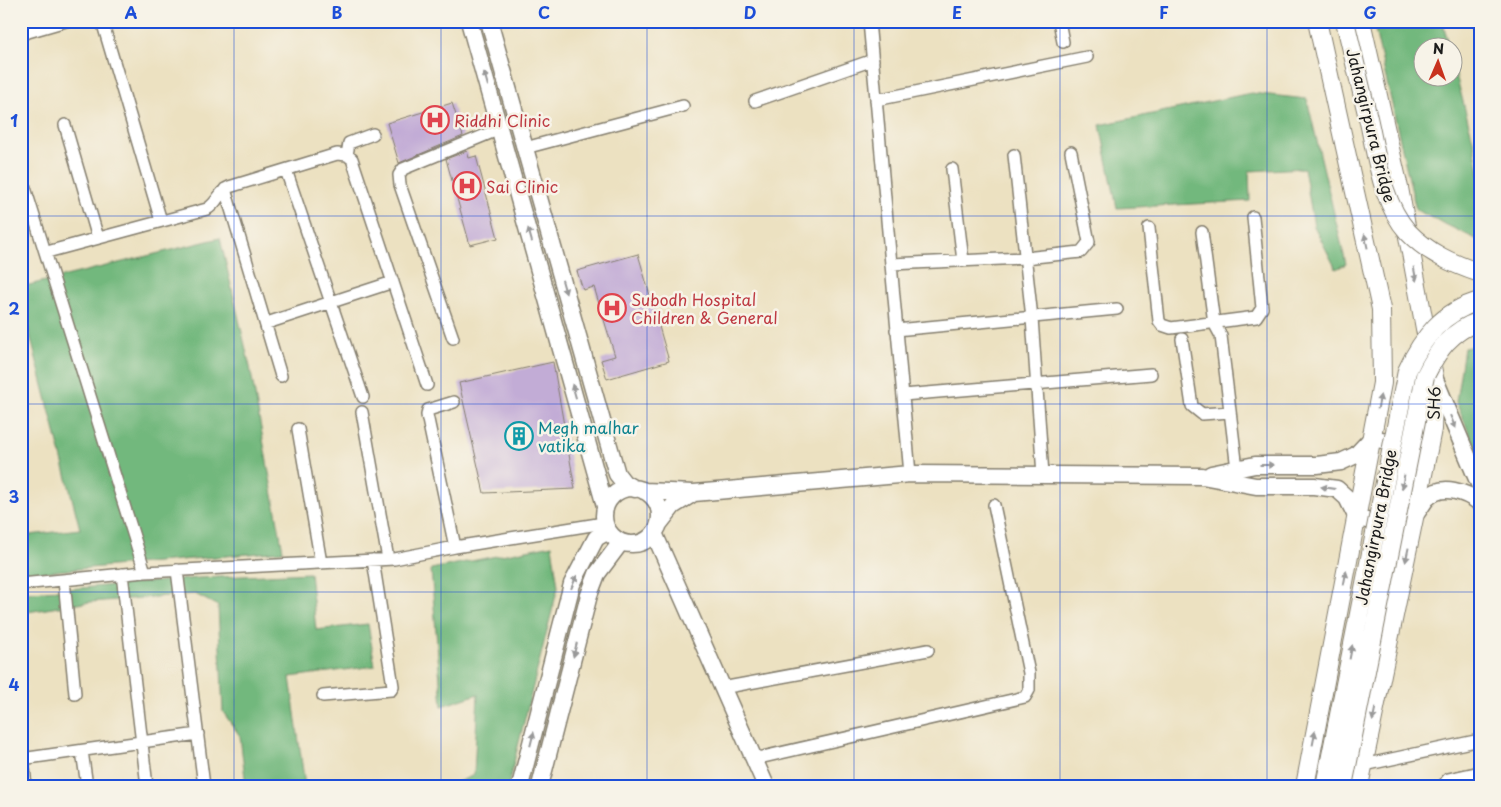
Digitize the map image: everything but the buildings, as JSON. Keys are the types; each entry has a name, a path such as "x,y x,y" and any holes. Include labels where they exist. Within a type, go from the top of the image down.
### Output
{"main road":[{"path":"1305,786 1382,383 1381,309 1317,21"},
{"name":"Jahangirpura Bridge","path":"1346,21 1381,176 1391,206 1407,231 1426,249 1451,263 1480,273"},
{"name":"SH6","path":"1359,786 1432,429 1434,377 1399,188 1361,21"},
{"name":"Jahangirpura Bridge","path":"1325,786 1400,398 1408,371 1418,347 1432,329 1450,314 1468,304 1480,301"},
{"name":"Jahangirpura Bridge","path":"1343,786 1425,376 1440,348 1455,335 1480,322"}],"street":[{"path":"21,34 66,21"},
{"path":"102,21 162,221"},
{"path":"469,21 606,506 606,527 596,538 572,584 520,786"},
{"path":"489,21 616,474 624,483 652,497 657,505 657,528 669,568 766,786"},
{"path":"869,21 910,474"},
{"path":"1059,21 1063,42"},
{"path":"1209,21 1234,21"},
{"path":"876,100 1087,57"},
{"path":"755,101 873,60"},
{"path":"524,148 683,106"},
{"path":"65,125 98,238"},
{"path":"453,338 398,176 403,169 500,129"},
{"path":"347,155 349,143 373,134"},
{"path":"891,264 1025,258 1081,252 1087,248 1089,242 1071,152"},
{"path":"47,252 207,209 216,204 225,189 337,154 347,155 352,159 427,385"},
{"path":"1014,155 1038,383 1043,475"},
{"path":"952,169 963,261"},
{"path":"286,170 363,397"},
{"path":"21,175 47,252 145,572"},
{"path":"225,189 267,323 281,376"},
{"path":"1149,228 1159,321 1162,326 1171,328 1256,316 1260,312 1262,308 1253,217"},
{"path":"1202,232 1214,323 1220,336 1237,468"},
{"path":"267,323 393,282"},
{"path":"896,330 1117,309"},
{"path":"1182,339 1192,406 1202,414 1230,412"},
{"path":"903,394 1152,374"},
{"path":"1434,377 1480,486"},
{"path":"454,402 432,407 428,410 427,415 455,547"},
{"path":"362,412 388,559"},
{"path":"298,429 321,563"},
{"path":"1202,476 1255,465 1317,465 1341,462 1356,455 1372,438 1428,450"},
{"path":"606,506 617,492 639,490 694,493 910,474 1202,476 1256,486 1336,489 1347,498 1356,518 1414,522 1428,498 1436,492 1459,491 1480,502"},
{"path":"540,786 588,595 597,574 626,543 648,540 673,506 694,493"},
{"path":"754,759 1025,697 1029,690 1029,673 994,506"},
{"path":"21,584 145,572 388,559 455,547 606,527 626,543 651,553 669,568"},
{"path":"324,696 391,690 393,686 373,560"},
{"path":"177,570 204,786"},
{"path":"122,574 147,786"},
{"path":"64,580 75,694"},
{"path":"722,688 928,650"},
{"path":"22,759 198,734"},
{"path":"1364,765 1480,740"},
{"path":"21,741 26,786"},
{"path":"82,751 87,786"},
{"path":"1443,786 1448,779 1480,772"}],"green space":[{"path":"1373,21 1443,21 1446,38 1414,38 1414,88 1459,88 1474,144 1480,178 1480,241 1416,210"},
{"path":"1251,93 1307,99 1346,264 1336,269 1314,226 1304,168 1249,171 1250,201 1117,208 1100,125"},
{"path":"220,238 250,367 283,551 21,574 21,536 80,529 21,300 21,287"},
{"path":"1480,345 1480,459 1456,402 1464,348"},
{"path":"552,545 558,587 508,786 449,786 474,775 478,694 442,706 431,569"},
{"path":"310,573 316,630 368,624 375,666 290,677 305,786 246,786 240,736 223,712 218,606 195,594 90,602 21,613 21,593 199,578"}],"water":[{"path":"1472,21 1480,21 1480,59"}],"place":[{"name":"Riddhi Clinic","path":"435,120"},
{"name":"Sai Clinic","path":"467,186"},
{"name":"Subodh Hospital Children & General","path":"612,308"},
{"name":"Megh malhar vatika","path":"519,436"}]}
